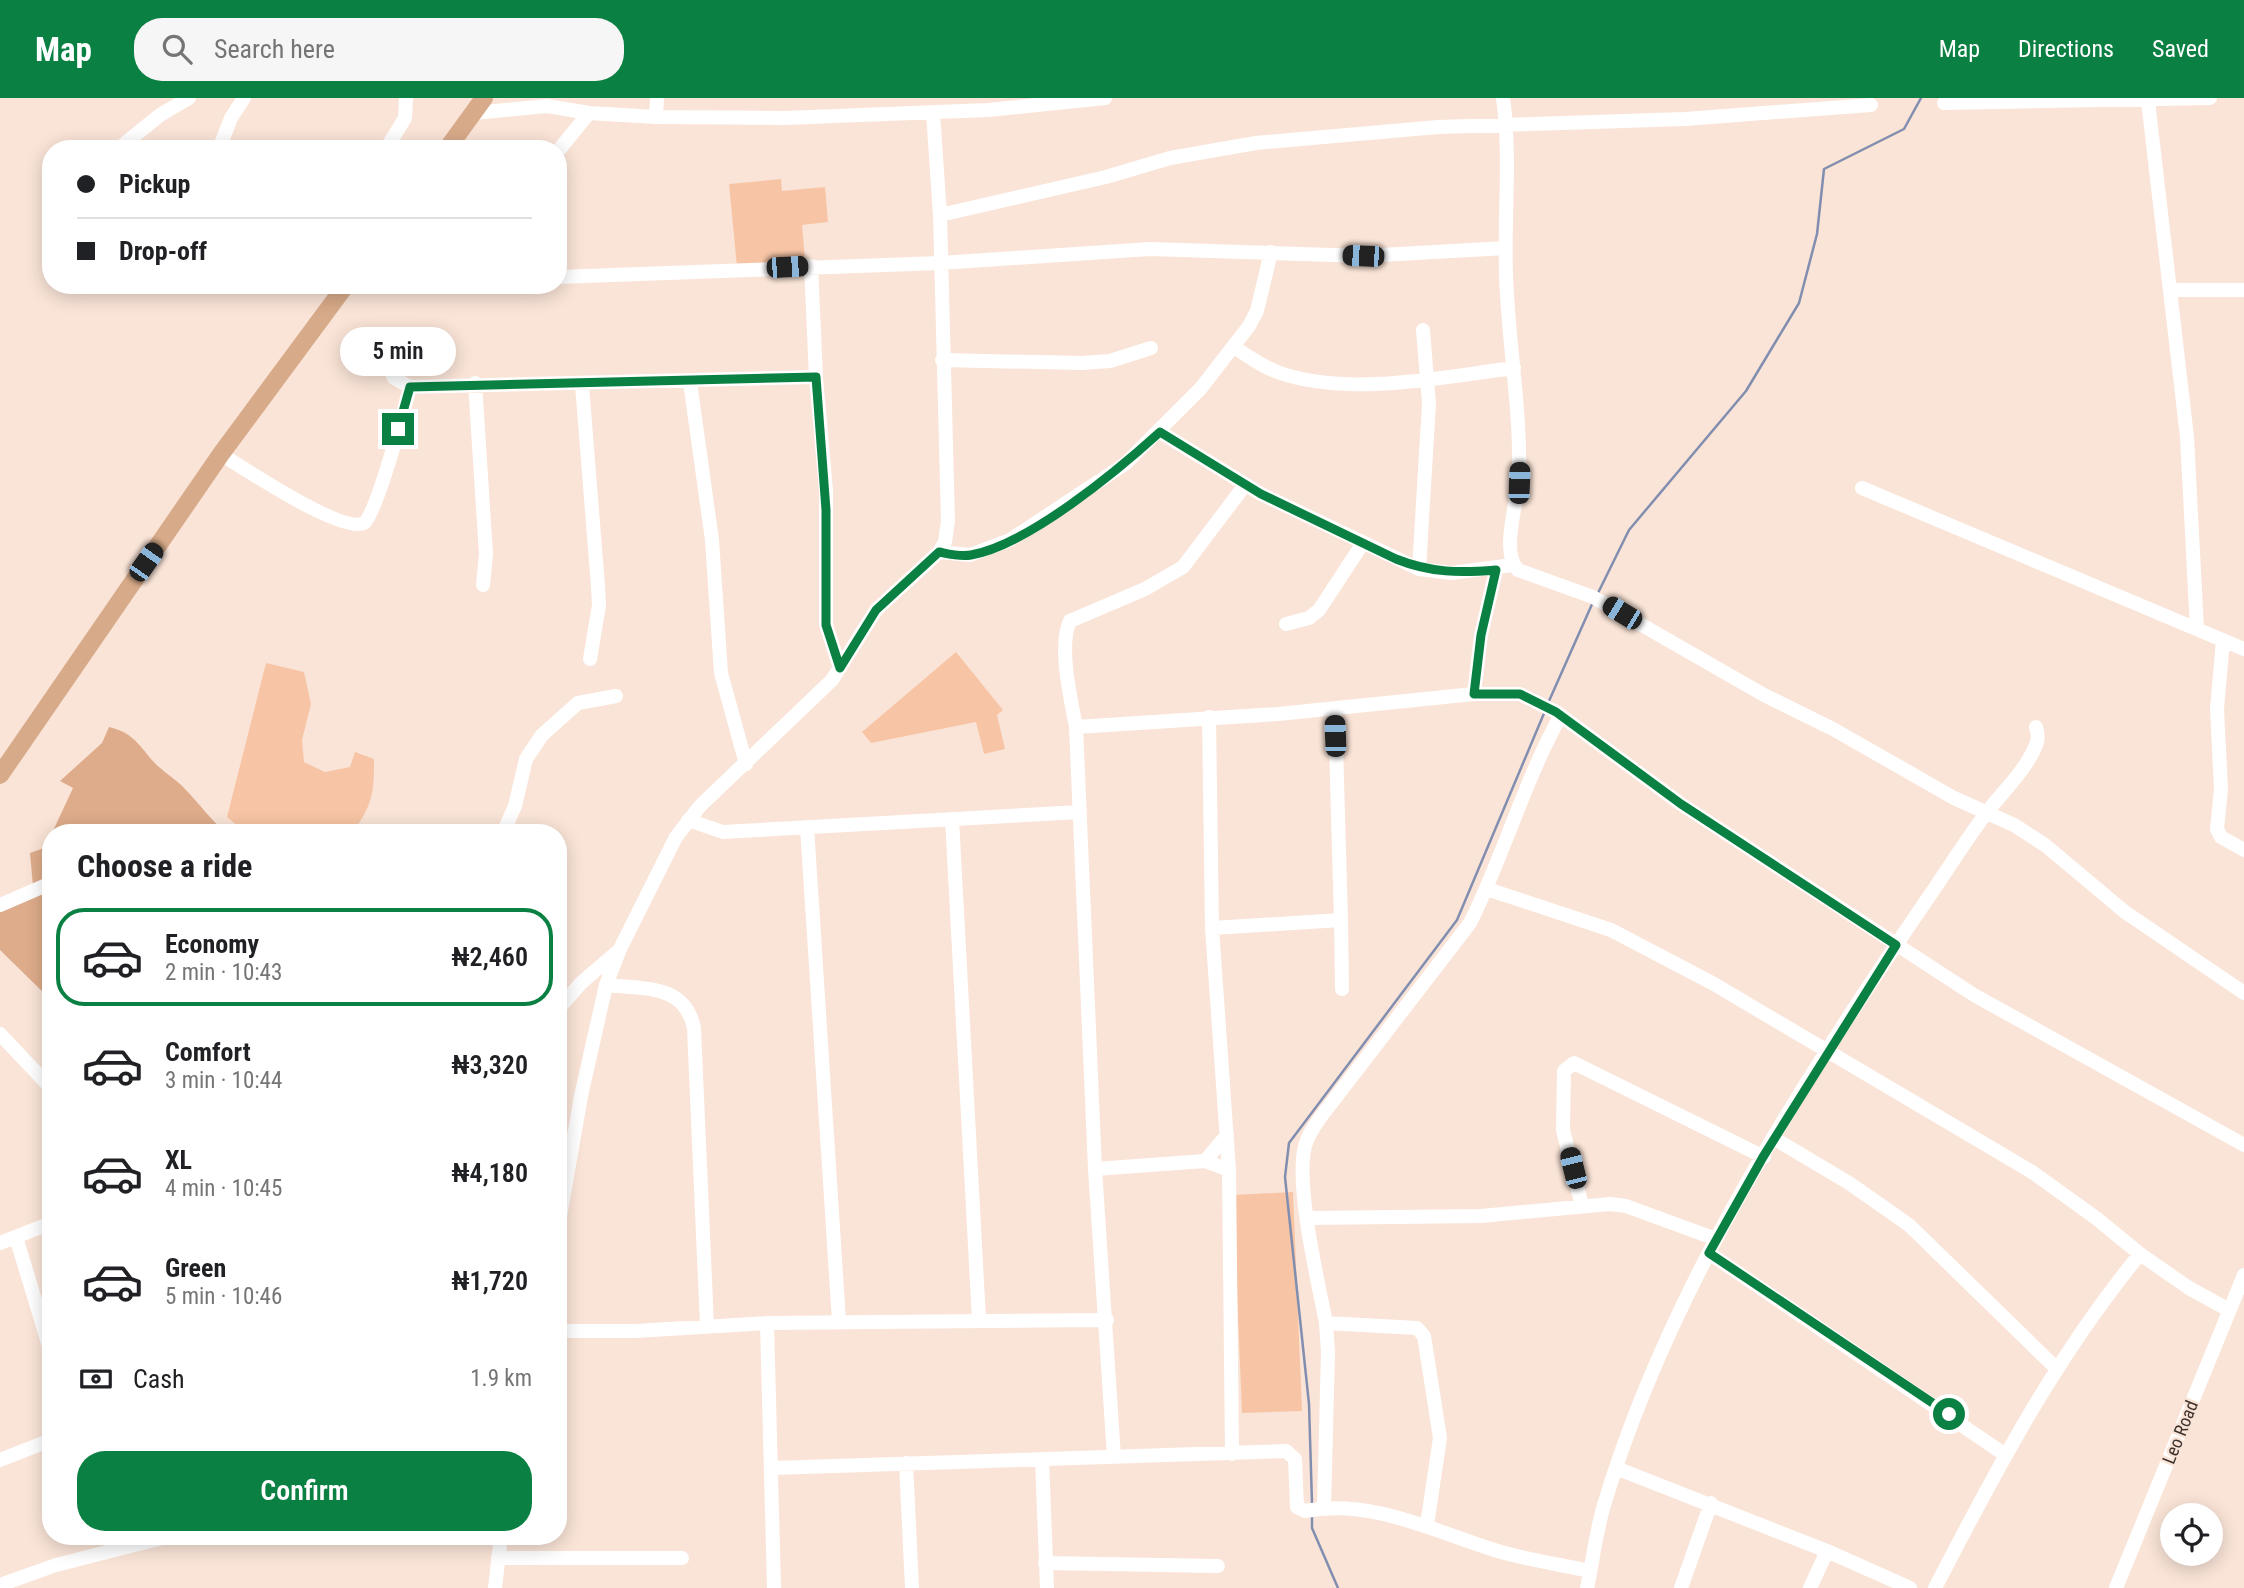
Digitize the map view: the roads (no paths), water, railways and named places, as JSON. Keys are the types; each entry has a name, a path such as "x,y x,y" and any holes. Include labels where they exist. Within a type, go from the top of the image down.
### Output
{"main road":[{"path":"453,140 480,102"},
{"path":"0,775 221,454 339,294"}],"street":[{"path":"129,140 160,115 189,98"},
{"path":"222,140 231,118 244,98"},
{"path":"392,140 405,118 406,98"},
{"path":"532,98 547,106"},
{"path":"656,117 657,98"},
{"path":"480,102 547,106 589,113 747,119 933,113 1105,98"},
{"path":"1503,98 1506,124 1506,248 1520,444 1519,483 1510,545 1513,565 1518,570 1599,600 1764,695 1986,813 2014,825 2045,845 2103,896 2244,993"},
{"path":"1944,103 2210,98"},
{"path":"2148,101 2187,437 2197,629"},
{"path":"940,215 1106,177 1170,158 1256,143 1355,132 1685,118 1871,104"},
{"path":"567,140 589,113"},
{"path":"567,1176 581,1096 607,985 620,949 676,837 688,820 840,668 876,610 939,552 945,542 948,521 940,215 933,113"},
{"path":"567,277 940,263 1150,249 1363,256 1506,248"},
{"path":"939,552 970,555 1010,540 1125,464 1160,432 1234,347 1257,311 1271,252"},
{"path":"811,266 827,529 826,625 840,668"},
{"path":"2170,290 2244,290"},
{"path":"1419,569 1426,493 1429,377 1423,330"},
{"path":"1234,347 1271,369 1295,377 1372,385 1514,368"},
{"path":"942,360 1082,363 1110,361 1151,348"},
{"path":"390,368 394,378 410,387 475,383 582,385 816,377"},
{"path":"690,382 712,540 721,673 746,764"},
{"path":"475,383 486,554 483,585"},
{"path":"582,385 598,586 590,659"},
{"path":"221,454 319,512 355,525 364,523 370,517 410,387"},
{"path":"1160,432 1245,485 1419,569 1451,573 1496,570 1513,565"},
{"path":"1114,1457 1096,1169 1076,727 1068,673 1066,629 1070,621 1145,589 1183,566 1245,485"},
{"path":"1862,488 2098,590 2244,649"},
{"path":"1286,624 1309,618 1319,610 1363,543"},
{"path":"1474,694 1481,635 1496,570"},
{"path":"2223,640 2217,709 2221,789 2217,829 2221,837 2244,850"},
{"path":"1076,727 1335,709 1474,694 1520,694 1554,711 1681,804 1896,945 2048,1038 2244,1145"},
{"path":"507,824 515,806 526,759 542,734 578,703 616,696"},
{"path":"1335,709 1342,989"},
{"path":"1314,1509 1328,1352 1326,1323 1308,1218 1303,1157 1311,1131 1470,923 1487,889 1554,711"},
{"path":"1209,717 1212,928 1229,1170 1232,1454"},
{"path":"1587,1588 1596,1534 1616,1468 1668,1331 1712,1246 1763,1157 1896,945 2038,742 2036,727"},
{"path":"688,820 723,832 1080,812"},
{"path":"952,819 979,1320"},
{"path":"807,827 839,1321"},
{"path":"0,905 42,887"},
{"path":"1487,889 1611,930 1714,984 2032,1172 2096,1217 2140,1254 2189,1288 2229,1310"},
{"path":"1212,928 1341,920"},
{"path":"567,999 620,949"},
{"path":"607,985 652,989 681,999 690,1011 707,1326"},
{"path":"0,1034 42,1078"},
{"path":"1582,1206 1562,1113 1564,1071 1574,1063 1763,1157"},
{"path":"1205,1161 1227,1135"},
{"path":"1775,1139 1849,1183 1909,1225 2057,1369"},
{"path":"1096,1169 1205,1161 1229,1170"},
{"path":"1308,1218 1481,1216 1582,1206 1626,1206 1712,1246 2004,1454"},
{"path":"0,1243 42,1227"},
{"path":"16,1237 42,1323"},
{"path":"1935,1588 2004,1454 2057,1369 2140,1254"},
{"name":"Leo Road","path":"2116,1588 2244,1276"},
{"path":"567,1331 636,1331 839,1321 1107,1320"},
{"path":"767,1323 773,1468 774,1588"},
{"path":"1326,1323 1417,1328 1422,1333 1440,1438 1427,1525"},
{"path":"0,1460 42,1444"},
{"path":"773,1468 1286,1451 1292,1454 1297,1479 1297,1507 1355,1508 1427,1525 1503,1553 1590,1571"},
{"path":"1042,1459 1047,1588"},
{"path":"906,1463 912,1588"},
{"path":"1616,1468 1711,1503 1910,1588"},
{"path":"1681,1588 1711,1503"},
{"path":"0,1585 15,1584 113,1545"},
{"path":"495,1588 500,1545"},
{"path":"1810,1588 1827,1551"},
{"path":"498,1558 682,1558"},
{"path":"1045,1563 1218,1566"}],"waterway":[{"path":"1598,593 1629,530 1746,391 1799,303 1817,234 1824,169 1904,129 1921,98"},
{"path":"1549,701 1593,602"},
{"path":"1312,1503 1309,1404 1285,1177 1289,1143 1457,920 1545,711"},
{"path":"1312,1517 1312,1528 1338,1588"}]}
